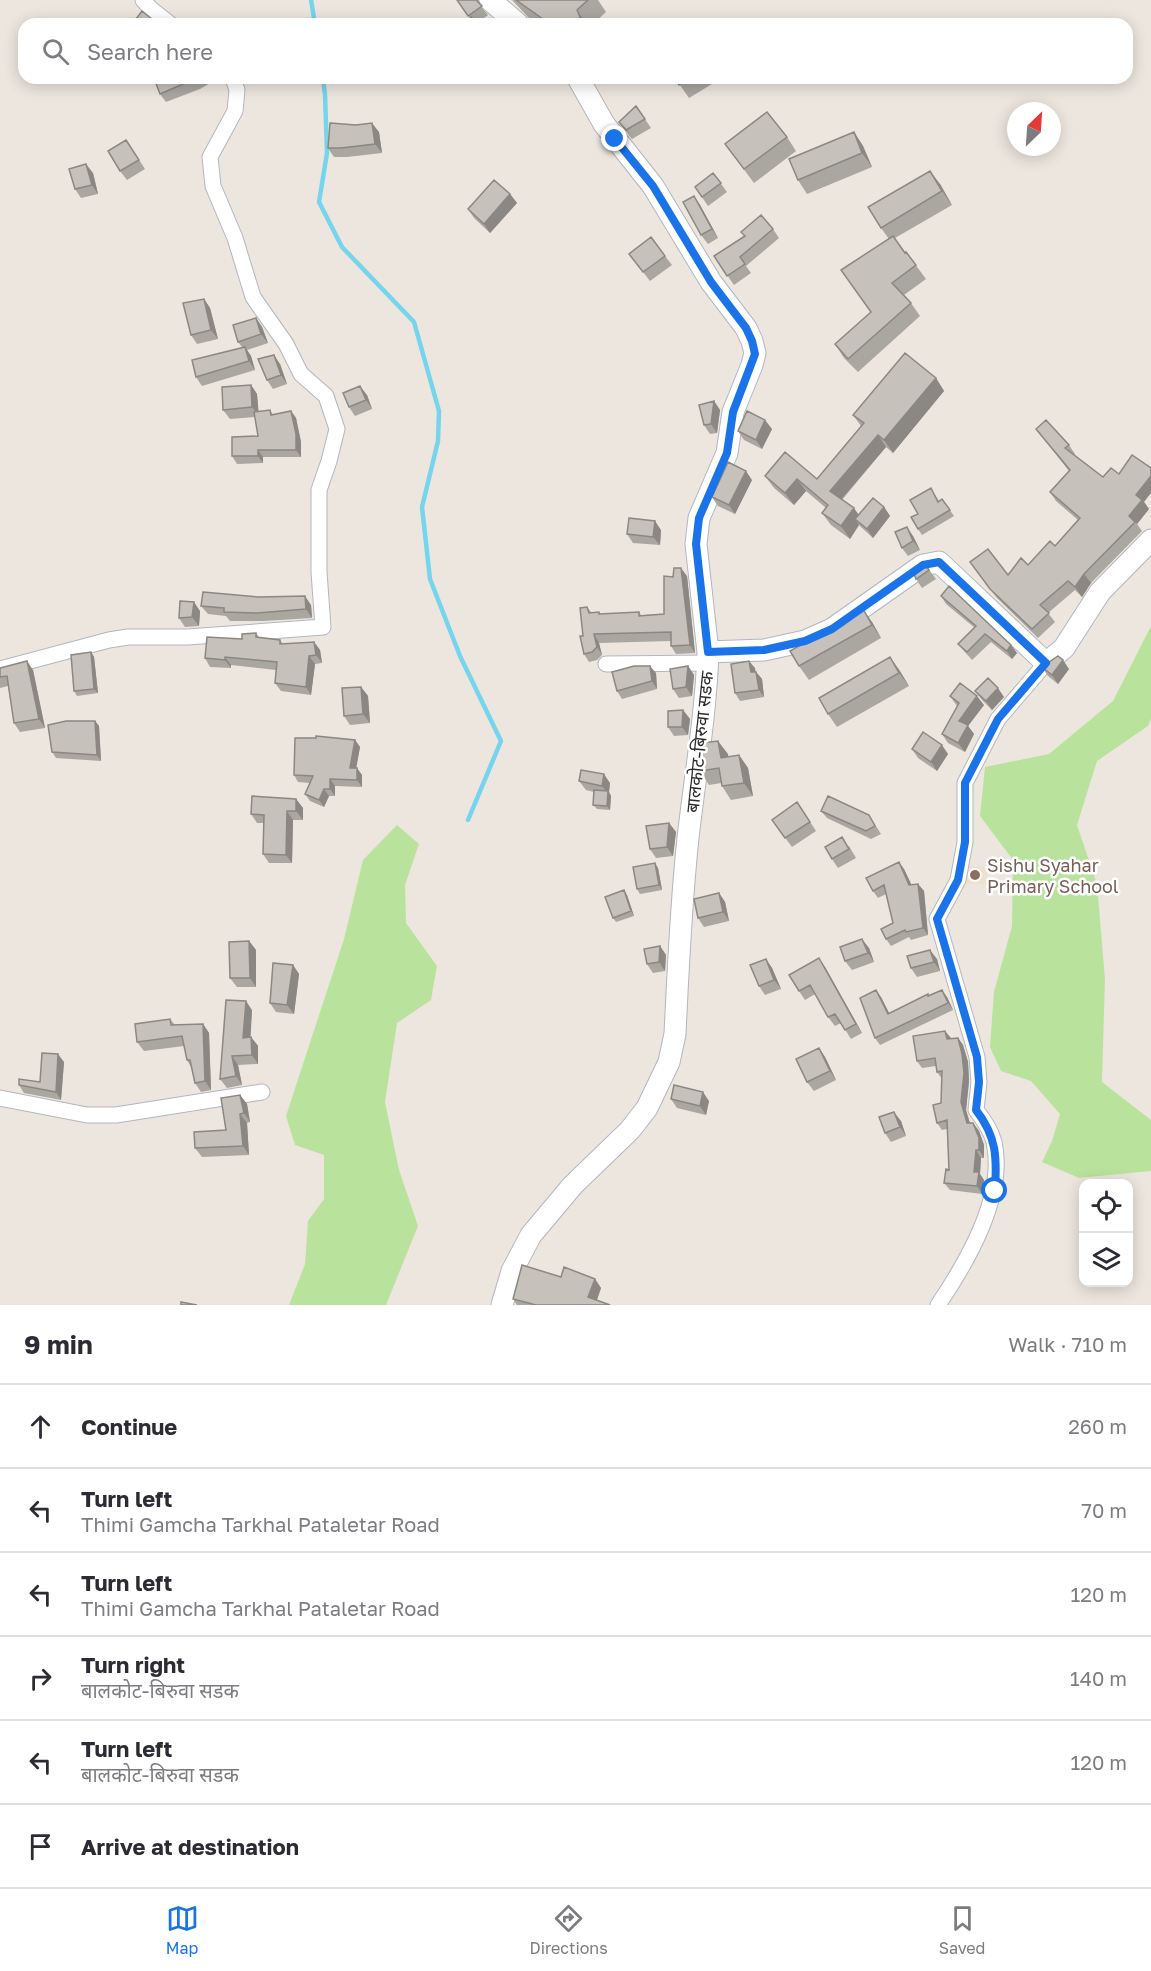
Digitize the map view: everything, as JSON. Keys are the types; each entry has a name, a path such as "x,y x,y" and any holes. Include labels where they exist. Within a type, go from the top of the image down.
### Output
{"main road":[{"path":"490,0 511,18"},
{"name":"बालकोट-बिरुवा सडक","path":"502,1305 512,1271 531,1235 573,1185 630,1130 647,1108 669,1062 675,1034 688,840 706,692 708,657 697,556 697,527 727,453 733,412 755,354 746,328 711,282 653,186 604,124 581,84"},
{"path":"708,657 764,650 805,641 832,629 923,565 939,562 1046,663 1064,648 1101,592 1151,540"}],"street":[{"path":"143,0 162,18"},
{"path":"0,669 108,640 128,637 188,637 323,627 319,572 319,490 337,429 326,396 301,374 286,344 254,297 235,238 213,186 210,157 235,111 237,90 235,84"},
{"path":"606,664 708,657"},
{"path":"938,1305 964,1267 995,1191 997,1166 994,1141 987,1124 976,1110 979,1082 977,1057 937,919 958,880 965,842 965,783 998,719 1046,663"},
{"path":"0,1098 87,1115 116,1115 262,1092"}],"shaded area":[{"name":"Sishu Syahar Primary School","path":"963,866 987,867 987,885 963,884"}],"green space":[{"path":"1151,626 1151,719 1148,726 1097,761 1077,825 1097,884 1105,979 1102,1082 1151,1120 1151,1171 1079,1178 1042,1162 1052,1141 1060,1114 1031,1081 1001,1071 990,1047 994,992 1012,926 1013,860 980,816 985,767 1049,754 1113,701"},
{"path":"397,825 419,844 405,885 406,923 437,966 431,1000 397,1023 385,1102 399,1170 418,1226 386,1305 289,1305 305,1264 308,1221 324,1199 324,1155 295,1145 286,1116 344,939 363,860"}],"building":[{"path":"457,0 476,0 482,6 468,16"},
{"path":"516,0 588,0 577,10 580,18 542,18"},
{"path":"142,11 151,18 137,18"},
{"path":"156,84 183,84 160,94"},
{"path":"636,106 645,119 626,130 619,122"},
{"path":"767,112 787,137 744,169 725,144"},
{"path":"330,123 356,125 372,123 375,144 328,148"},
{"path":"854,132 862,153 798,180 789,159"},
{"path":"126,140 139,160 120,171 108,151"},
{"path":"86,164 92,185 75,189 69,169"},
{"path":"930,171 942,191 881,228 868,207"},
{"path":"713,173 721,183 702,197 695,187"},
{"path":"494,180 510,194 484,224 468,209"},
{"path":"694,196 712,229 701,235 683,202"},
{"path":"761,215 773,229 740,257 745,264 727,276 714,256 745,236 741,232"},
{"path":"893,236 916,265 892,283 911,303 848,359 835,344 871,312 841,270"},
{"path":"651,237 665,256 643,272 629,254"},
{"path":"204,299 211,330 191,335 183,303"},
{"path":"256,318 261,334 238,342 233,325"},
{"path":"245,347 249,361 196,377 192,360"},
{"path":"905,353 936,378 884,440 878,435 830,491 854,508 841,526 822,513 828,505 797,479 785,493 765,476 785,452 817,479 864,423 853,415"},
{"path":"274,355 281,375 267,380 258,359"},
{"path":"251,385 252,407 223,410 222,387"},
{"path":"360,386 366,400 349,407 343,393"},
{"path":"714,401 711,424 704,425 699,405"},
{"path":"270,410 271,415 291,411 296,434 296,450 258,450 258,456 232,456 232,437 258,436 254,412"},
{"path":"747,411 765,420 756,440 738,431"},
{"path":"1046,420 1069,445 1065,448 1103,477 1111,468 1119,474 1132,455 1151,468 1151,476 1136,495 1142,500 1129,516 1135,522 1084,574 1075,587 1068,581 1040,605 1049,613 1032,629 990,589 970,562 988,549 1008,575 1021,558 1028,565 1050,541 1055,546 1080,518 1050,492 1070,470 1036,429"},
{"path":"728,462 746,471 729,505 712,497"},
{"path":"931,488 938,502 942,499 950,510 918,529 911,517 918,514 910,500"},
{"path":"873,498 884,507 867,529 855,519"},
{"path":"629,518 655,521 653,537 627,534"},
{"path":"907,527 913,541 902,548 895,532"},
{"path":"927,567 929,570 916,579 914,574"},
{"path":"674,568 681,568 690,645 671,646 671,632 594,634 597,647 592,652 584,654 580,636 583,636 580,608 587,607 589,613 599,612 599,614 639,612 639,616 664,614 664,576 673,577"},
{"path":"949,586 1011,645 1007,651 985,634 967,652 958,644 976,626 941,596"},
{"path":"203,592 258,597 305,596 306,609 257,613 224,612 224,608 201,606"},
{"path":"180,601 194,602 192,617 179,618"},
{"path":"863,609 872,625 799,666 790,651"},
{"path":"256,633 256,637 280,640 280,644 314,642 316,655 309,656 306,687 275,683 277,662 225,657 225,660 205,658 207,637 242,639 242,634"},
{"path":"91,652 94,689 74,691 71,655"},
{"path":"1058,656 1063,660 1052,675 1042,667"},
{"path":"890,657 899,673 828,714 819,698"},
{"path":"27,661 39,719 14,723 7,676 0,677 0,668"},
{"path":"749,661 751,672 756,672 759,690 735,693 731,664"},
{"path":"634,666 650,666 652,681 617,691 612,672"},
{"path":"688,666 686,687 673,689 670,669"},
{"path":"988,678 998,688 986,701 975,691"},
{"path":"960,683 977,696 959,721 968,725 958,743 942,734 959,703 950,696"},
{"path":"361,687 363,714 344,716 342,688"},
{"path":"683,710 682,727 668,727 668,711"},
{"path":"66,721 95,721 97,755 52,752 48,725"},
{"path":"923,732 942,745 931,762 912,749"},
{"path":"316,736 355,740 350,768 357,768 357,780 330,779 330,789 324,789 319,800 305,794 313,776 294,775 295,738 316,738"},
{"path":"718,741 721,758 739,755 744,783 722,786 719,768 700,771 702,743"},
{"path":"581,770 604,774 602,786 579,781"},
{"path":"594,790 608,791 607,806 593,805"},
{"path":"252,796 296,799 296,811 287,811 286,855 263,854 264,815 251,814"},
{"path":"828,796 869,815 875,826 866,831 821,811"},
{"path":"797,802 810,822 785,838 772,820"},
{"path":"669,823 667,847 650,849 646,826"},
{"path":"842,837 849,849 832,859 825,847"},
{"path":"899,862 909,885 918,884 923,928 906,932 905,930 886,939 881,929 893,923 884,885 873,891 866,878"},
{"path":"655,863 659,885 637,889 633,867"},
{"path":"624,890 631,911 613,918 605,897"},
{"path":"719,893 723,912 698,918 694,899"},
{"path":"862,939 868,953 845,961 840,947"},
{"path":"249,941 250,978 230,978 229,942"},
{"path":"660,946 659,962 647,964 644,949"},
{"path":"930,950 934,962 911,968 907,956"},
{"path":"819,958 856,1024 845,1030 835,1014 828,1017 810,985 799,991 789,975"},
{"path":"766,959 774,980 759,986 750,965"},
{"path":"273,963 293,965 287,1005 270,1003"},
{"path":"876,990 888,1014 928,994 928,996 942,990 948,1003 875,1038 860,998"},
{"path":"226,1000 246,1001 243,1038 251,1037 252,1055 232,1056 236,1076 220,1079"},
{"path":"170,1019 171,1025 203,1024 205,1081 195,1083 182,1036 137,1042 135,1024"},
{"path":"945,1031 947,1039 958,1038 962,1054 964,1073 961,1102 967,1123 973,1123 979,1138 974,1172 979,1172 977,1186 944,1183 946,1169 949,1170 947,1120 937,1123 933,1105 941,1103 942,1071 937,1072 935,1058 917,1061 913,1036"},
{"path":"819,1048 830,1071 807,1082 796,1059"},
{"path":"42,1053 58,1054 56,1092 19,1085 19,1079 40,1082"},
{"path":"674,1085 703,1092 700,1106 671,1099"},
{"path":"240,1095 244,1113 240,1114 243,1146 195,1148 194,1132 226,1130 221,1098"},
{"path":"894,1112 900,1127 885,1133 879,1117"},
{"path":"522,1265 561,1277 564,1267 595,1279 588,1297 610,1305 536,1305 513,1299"},
{"path":"181,1302 197,1305 181,1305"}],"waterway":[{"path":"311,0 314,18"},
{"path":"324,84 327,153 319,202 342,247 414,322 439,411 438,441 422,507 430,579 460,656 501,741 468,820"}],"place":[{"name":"Sishu Syahar Primary School","path":"975,875"}],"route":[{"path":"615,139 653,186 711,282 746,328 755,354 733,412 727,453 697,527 696,544 708,652 764,650 805,641 832,629 923,565 939,562 1046,663 998,719 965,783 965,842 958,880 937,919 977,1057 979,1082 976,1110 987,1124 994,1141 997,1166 995,1191"}]}
